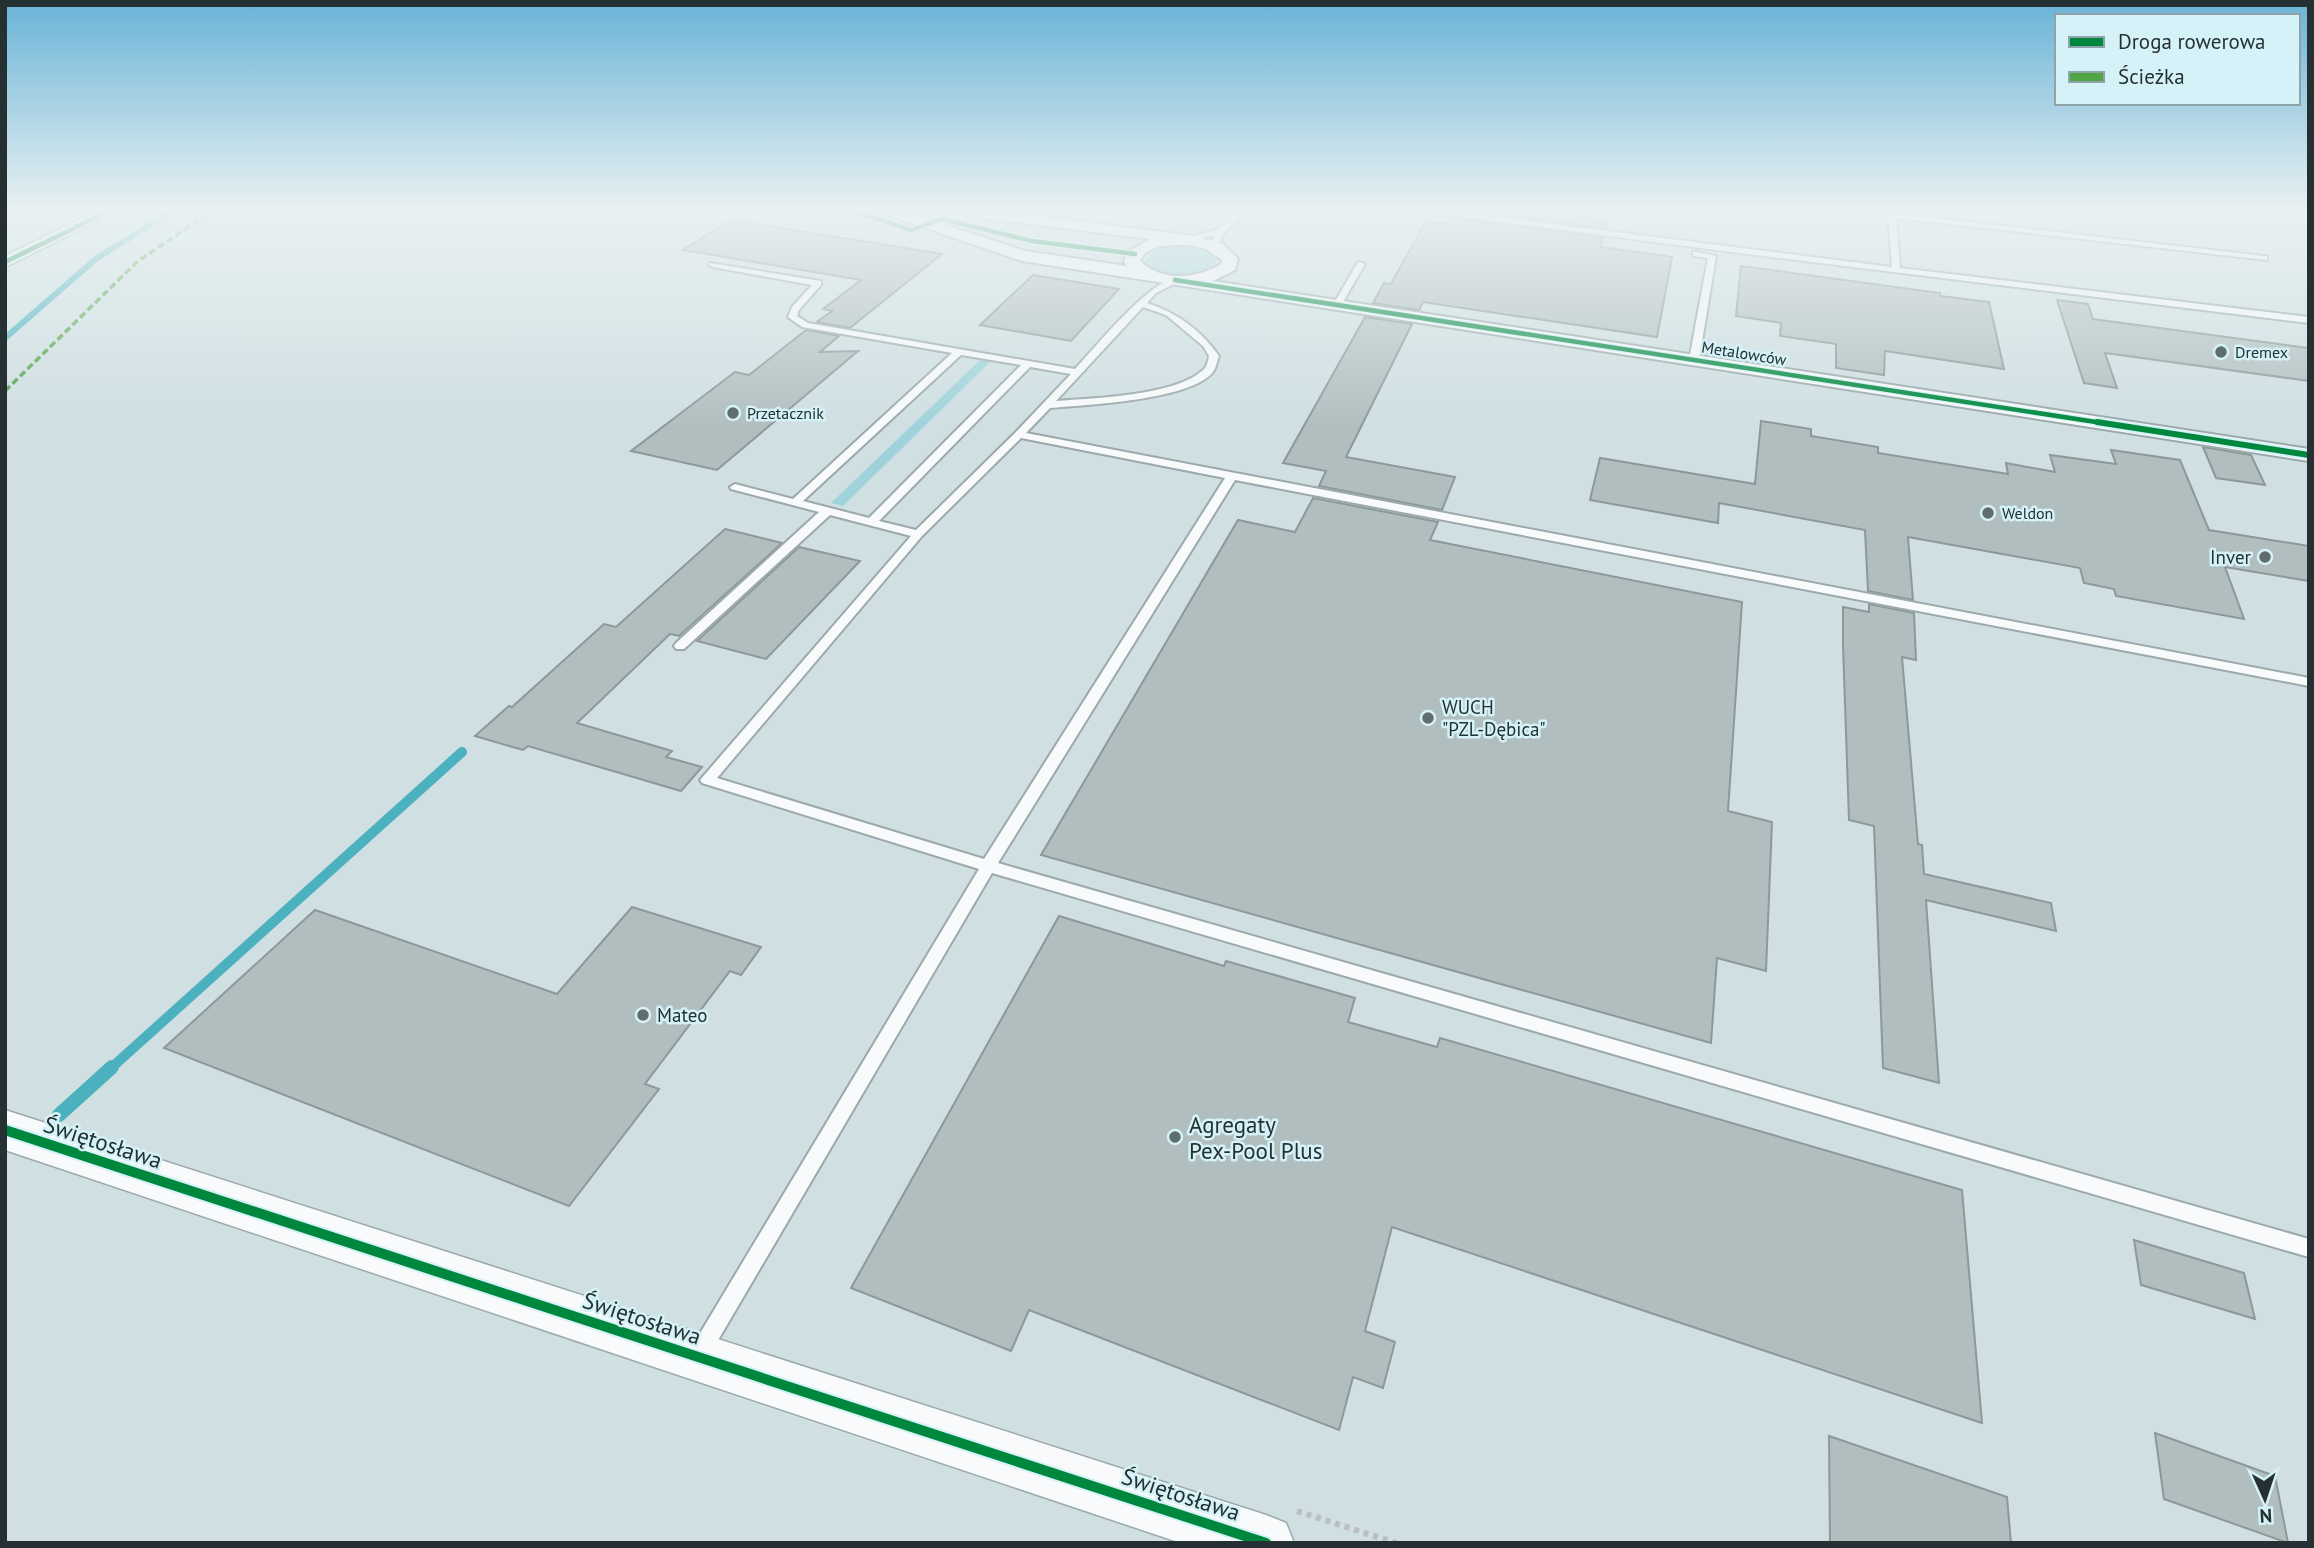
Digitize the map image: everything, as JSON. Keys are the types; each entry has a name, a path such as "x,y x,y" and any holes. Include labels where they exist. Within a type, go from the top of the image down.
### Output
{"street":[{"name":"Metalowców","path":"1198,283 2309,455"},
{"path":"1232,283 1238,289"},
{"name":"Świętosława","path":"5,1130 1266,1543"}],"lane":[{"path":"814,283 818,284 795,309 792,317 805,326 1076,372"},
{"path":"1150,283 1153,291"},
{"path":"1169,283 1153,291 1019,435 918,534 707,780 988,866 2309,1248"},
{"path":"1337,305 1350,283"},
{"path":"1694,360 1707,283"},
{"path":"2005,283 2309,320"},
{"path":"1046,405 1171,389 1200,379 1212,368 1214,356 1206,344 1169,313 1141,304"},
{"path":"795,503 959,352"},
{"path":"871,522 1028,364"},
{"path":"1019,435 2309,682"},
{"path":"698,1356 988,866 1231,475"},
{"path":"734,487 918,534"},
{"path":"680,646 827,511"}],"shaded area":[{"path":"980,360 990,362 843,506 831,503"}],"building":[{"path":"857,283 906,283 850,328 817,322 832,311 823,309"},
{"path":"1024,283 1084,283 1119,289 1071,341 980,325"},
{"path":"1384,283 1667,283 1657,337 1423,302 1419,310 1373,303"},
{"path":"1739,283 1868,283 1989,302 2004,369 1885,351 1884,375 1836,368 1836,344 1780,336 1781,323 1736,316"},
{"name":"Dremex","path":"2057,300 2088,304 2093,319 2309,348 2309,381 2105,353 2117,388 2084,383"},
{"path":"1365,317 1412,324 1346,457 1455,477 1442,510 1319,486 1326,471 1283,463"},
{"name":"Przetacznik","path":"806,330 839,336 820,352 858,351 717,470 631,451 735,372 749,375"},
{"name":"Weldon","path":"1761,421 1811,429 1811,436 1878,447 1878,453 2008,474 2006,463 2055,472 2050,455 2116,464 2111,450 2180,460 2209,530 2309,546 2309,581 2225,567 2244,619 2116,596 2114,589 2084,583 2080,568 1908,537 1913,600 1868,591 1865,530 1719,503 1718,523 1590,500 1600,458 1755,484"},
{"path":"2203,447 2251,455 2265,485 2216,478"},
{"name":"WUCH \"PZL-Dębica\"","path":"1313,498 1438,522 1430,540 1742,602 1728,811 1772,822 1766,971 1717,958 1711,1043 1041,855 1238,520 1295,532"},
{"path":"725,529 782,543 679,636 670,634 577,723 672,751 666,757 702,767 681,791 528,746 523,750 475,736 509,706 512,707 604,624 616,627"},
{"path":"799,547 860,561 766,659 697,641"},
{"path":"1869,604 1914,613 1916,660 1902,657 1918,844 1922,845 1924,874 2051,903 2056,931 1926,900 1939,1083 1883,1068 1874,826 1849,820 1843,645 1843,607 1869,612"},
{"path":"632,907 761,947 741,975 730,971 645,1084 659,1089 569,1206 164,1048 315,910 557,994"},
{"path":"1059,916 1224,966 1226,961 1355,998 1348,1022 1437,1047 1440,1038 1962,1190 1982,1423 1392,1227 1365,1331 1395,1342 1383,1388 1353,1377 1339,1430 1029,1310 1011,1351 851,1288"},
{"path":"2134,1240 2244,1273 2255,1319 2141,1285"},
{"path":"2155,1433 2275,1476 2288,1543 2164,1499"},
{"path":"1829,1436 2007,1497 2011,1543 1830,1543"}],"waterway":[{"path":"5,338 68,283"},
{"path":"110,1069 462,752"},
{"path":"59,1115 112,1067"}],"marked path":[{"path":"5,391 115,283"}],"cycle path":[{"path":"1196,283 2309,455"},
{"path":"5,1130 1266,1543"}],"place":[{"name":"Dremex","path":"2221,352"},
{"name":"Przetacznik","path":"733,413"},
{"name":"Weldon","path":"1988,513"},
{"name":"Inver","path":"2265,557"},
{"name":"WUCH \"PZL-Dębica\"","path":"1428,718"},
{"name":"Mateo","path":"643,1015"},
{"name":"Agregaty Pex-Pool Plus","path":"1175,1137"}]}
